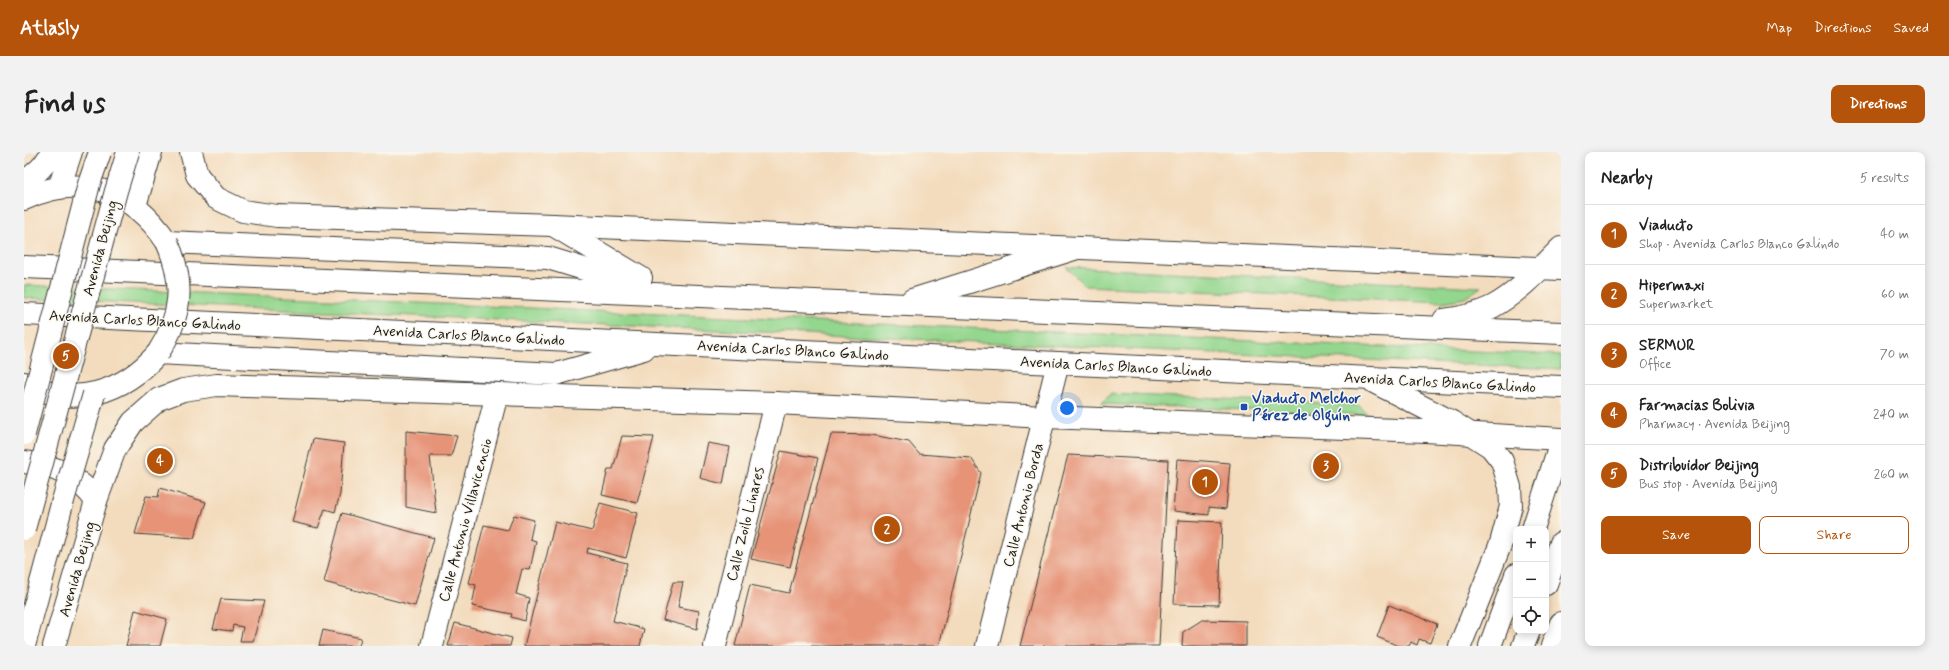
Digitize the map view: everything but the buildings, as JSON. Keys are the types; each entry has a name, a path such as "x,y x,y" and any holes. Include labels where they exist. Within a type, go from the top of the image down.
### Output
{"main road":[{"path":"24,181 31,178 48,160 51,152"},
{"path":"59,188 70,152"},
{"name":"Avenida Beijing","path":"24,434 89,184 100,152"},
{"name":"Avenida Beijing","path":"24,530 116,191 128,152"},
{"path":"135,206 151,152"},
{"path":"191,152 197,175 216,198 244,212 277,216 553,225 1551,269"},
{"path":"24,199 39,192 80,186 112,194 135,206 155,225 167,242 176,265 178,279 178,304 172,328 158,353 136,376 115,387 94,394 82,395 57,394 34,388 24,383"},
{"path":"553,225 670,296"},
{"path":"167,242 548,258 670,296"},
{"path":"897,305 1077,248"},
{"path":"1411,326 1459,318 1492,306 1551,269 1561,248"},
{"path":"24,266 670,296 1411,326 1561,334"},
{"name":"Avenida Carlos Blanco Galindo","path":"24,314 1561,387"},
{"path":"158,353 556,374 663,344"},
{"name":"Calle Antonio Borda","path":"987,646 1058,363"},
{"path":"1367,378 1452,422 1491,447 1502,461 1510,487 1511,506 1501,543 1460,646"},
{"name":"Avenida Beijing","path":"54,646 96,501 115,449 133,422 159,399 183,390 216,385 498,394"},
{"path":"24,646 62,504 94,394"},
{"path":"498,394 776,403 1045,417 1425,431 1561,440 1534,526"},
{"name":"Calle Antonio Villavicencio","path":"432,646 498,394"},
{"name":"Calle Zoilo Linares","path":"715,646 776,403"},
{"path":"24,462 40,464 65,472 88,488 96,501"},
{"path":"1549,576 1561,543"},
{"path":"1490,646 1513,583"},
{"path":"1552,646 1561,623"},
{"path":"1523,646 1528,634"}],"green space":[{"path":"1066,267 1481,287 1465,298 1443,302 1085,286"},
{"path":"24,285 1561,355 1561,369 24,298"},
{"path":"1110,394 1358,405 1369,415 1101,404"}],"place":[{"name":"Distribuidor Beijing","path":"66,356"},
{"name":"Viaducto Melchor Pérez de Olguín","path":"1244,407"},
{"name":"Farmacias Bolivia","path":"160,461"},
{"name":"SERMUR","path":"1326,466"},
{"name":"Viaducto","path":"1205,482"},
{"name":"Hipermaxi","path":"887,529"}]}
